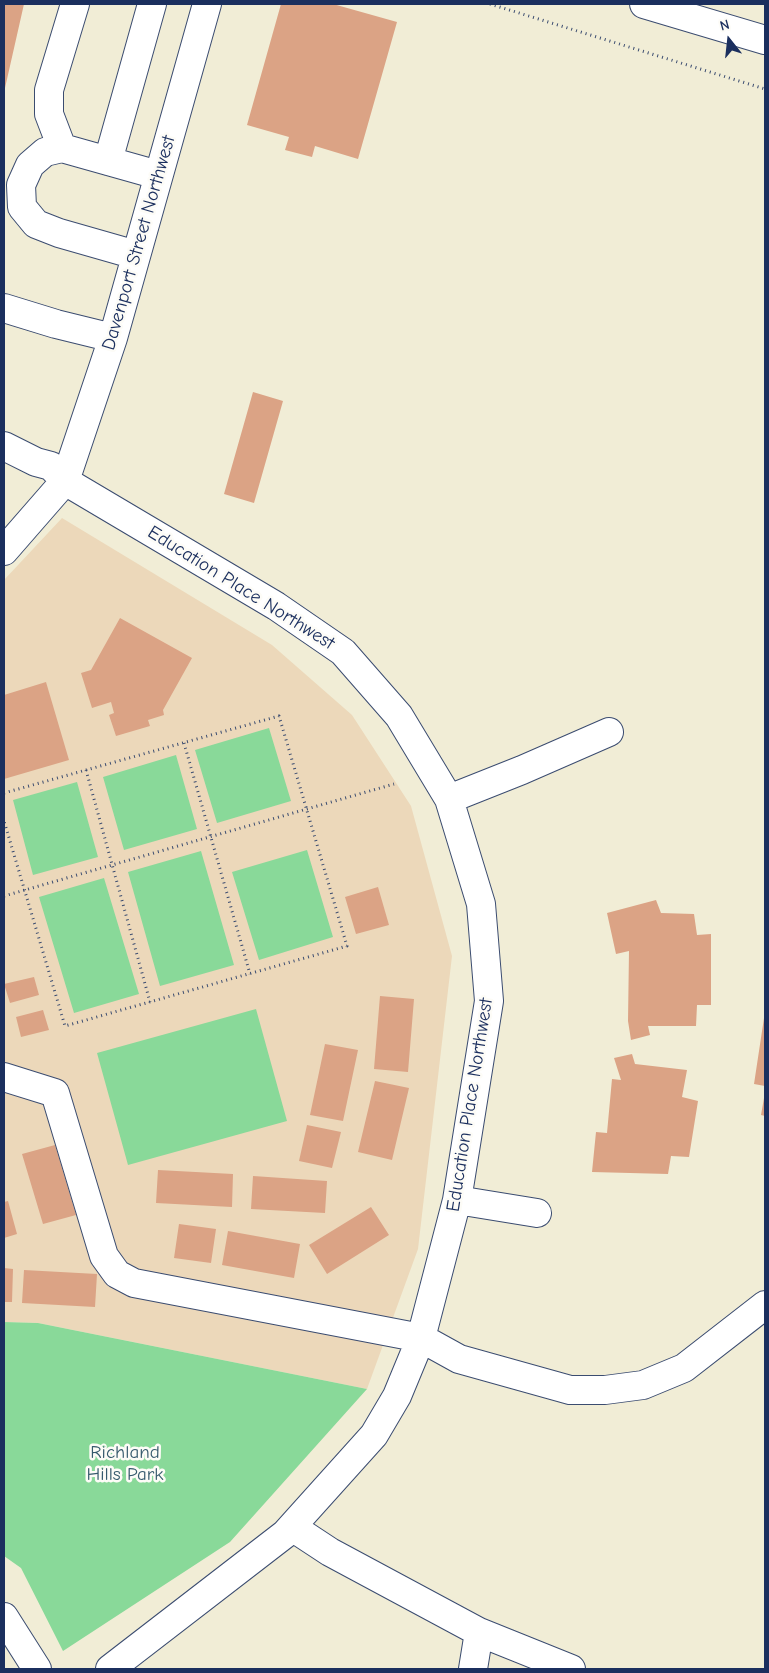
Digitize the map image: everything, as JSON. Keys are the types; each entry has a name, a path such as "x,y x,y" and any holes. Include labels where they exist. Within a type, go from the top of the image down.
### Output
{"street":[{"path":"62,148 49,114 49,90 75,4"},
{"path":"108,161 152,4"},
{"name":"Davenport Street Northwest","path":"65,481 113,338 207,4"},
{"path":"644,4 765,40"},
{"path":"136,255 36,224 22,207 21,185 30,165 45,152 62,148 158,174"},
{"path":"4,308 56,324 113,338"},
{"name":"Education Place Northwest","path":"4,446 36,462 52,466 65,481 276,606 343,652 399,716 449,798 482,904 489,1001 457,1200 421,1338 397,1396 374,1435 285,1534 110,1669"},
{"path":"4,551 65,481"},
{"path":"449,798 522,770 609,732"},
{"path":"4,1077 55,1093 104,1256 117,1274 134,1283 421,1338 459,1359 570,1390 605,1390 643,1385 684,1368 765,1305"},
{"path":"457,1200 537,1213"},
{"path":"292,1527 330,1552 479,1632 571,1669"},
{"path":"4,1617 37,1669"},
{"path":"473,1669 479,1632"}],"path":[{"path":"490,4 765,89"},
{"path":"4,794 280,716 347,946 65,1026 4,821"},
{"path":"184,743 250,974"},
{"path":"86,770 150,1002"},
{"path":"4,896 394,784"}],"shaded area":[{"path":"62,518 272,645 352,715 411,806 452,956 418,1249 367,1389 38,1323 4,1322 4,580"}],"green space":[{"path":"269,728 291,801 217,823 195,750"},
{"path":"176,755 197,829 124,850 103,777"},
{"path":"77,782 98,857 33,875 13,800"},
{"path":"307,850 333,937 259,960 232,872"},
{"path":"201,851 234,965 160,986 128,872"},
{"path":"104,878 139,994 74,1013 39,897"},
{"path":"256,1009 287,1121 128,1165 97,1053"},
{"name":"Richland Hills Park","path":"4,1322 38,1323 367,1389 230,1542 63,1651 21,1568 4,1556"}],"building":[{"path":"4,4 24,4 5,88 4,88"},
{"path":"281,4 333,4 397,22 358,159 315,146 312,157 285,150 289,137 247,125"},
{"path":"253,392 283,401 254,503 224,494"},
{"path":"120,618 192,658 163,710 164,715 148,720 150,726 116,736 109,715 114,713 111,702 92,708 81,673 91,670"},
{"path":"46,682 69,760 4,779 4,695"},
{"path":"378,887 389,925 356,934 345,897"},
{"path":"656,900 661,913 694,914 697,935 711,934 711,1005 697,1005 696,1026 648,1026 650,1035 631,1040 628,1021 629,951 616,954 607,913"},
{"path":"34,977 39,995 10,1003 4,984"},
{"path":"380,996 414,999 408,1072 374,1069"},
{"path":"43,1010 49,1030 21,1037 16,1017"},
{"path":"765,1018 765,1086 754,1084"},
{"path":"325,1044 358,1050 343,1121 310,1115"},
{"path":"632,1054 635,1064 687,1070 682,1097 698,1101 689,1157 671,1156 668,1174 592,1172 596,1132 607,1133 612,1079 621,1080 614,1058"},
{"path":"375,1081 409,1088 392,1160 358,1152"},
{"path":"765,1098 765,1116 761,1115"},
{"path":"307,1125 341,1132 332,1168 299,1161"},
{"path":"55,1145 76,1215 43,1224 22,1154"},
{"path":"158,1170 233,1174 232,1207 156,1203"},
{"path":"253,1176 327,1181 325,1213 251,1209"},
{"path":"8,1201 17,1234 4,1238 4,1202"},
{"path":"371,1207 389,1235 327,1274 309,1245"},
{"path":"179,1224 216,1229 211,1263 174,1258"},
{"path":"228,1231 300,1244 294,1278 222,1265"},
{"path":"4,1268 13,1269 12,1302 4,1302"},
{"path":"24,1270 97,1274 95,1307 22,1303"}]}
